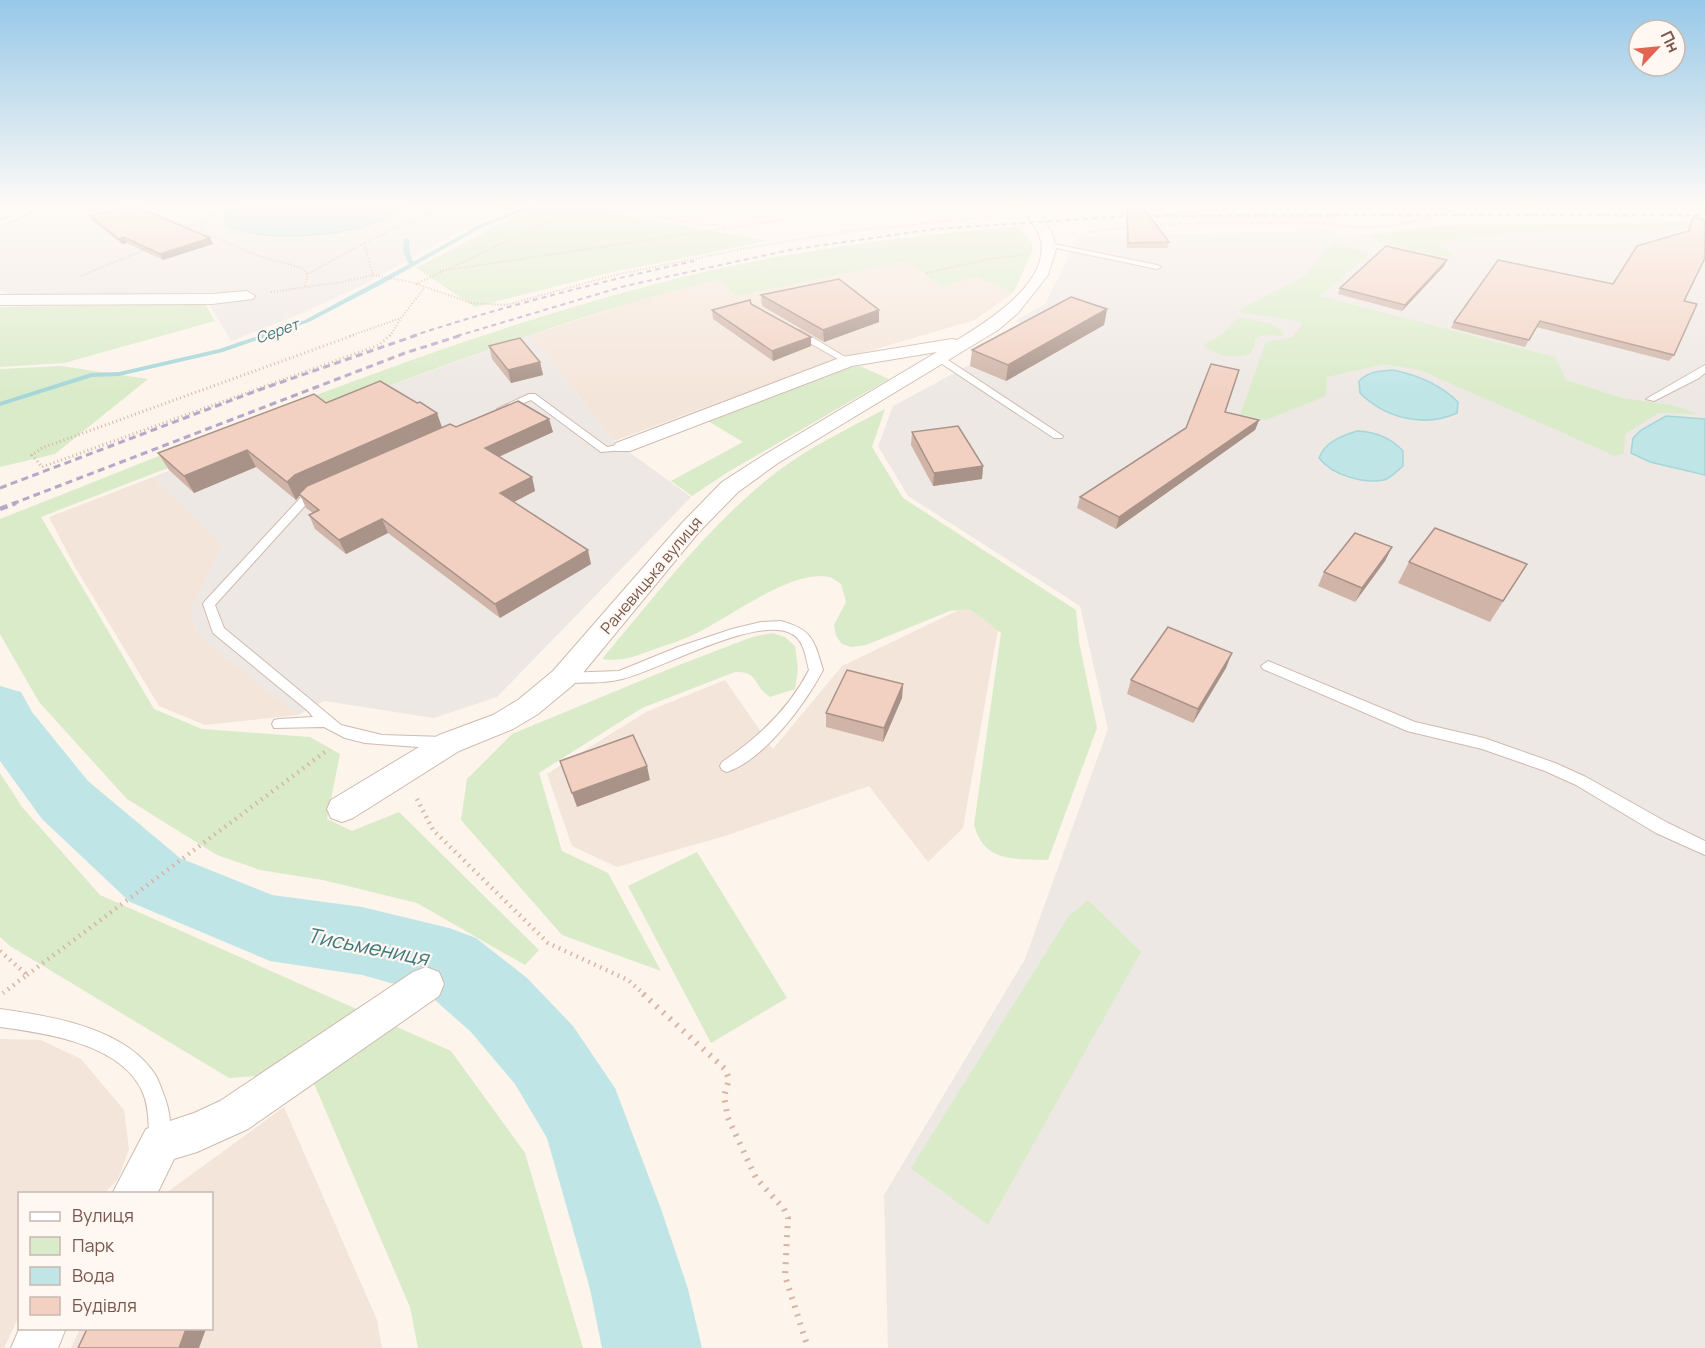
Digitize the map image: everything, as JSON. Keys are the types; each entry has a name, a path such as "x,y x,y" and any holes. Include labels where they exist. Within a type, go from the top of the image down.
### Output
{"street":[{"name":"Раневицька вулиця","path":"342,809 449,743 512,717 545,695 563,678 697,520 730,487 771,459 992,326 1018,304 1034,284 1040,268"},
{"path":"0,300 212,299 247,296"},
{"name":"Раневицька вулиця","path":"623,447 848,361 964,342"},
{"path":"134,1192 149,1169 160,1143 196,1132 234,1115 426,984"},
{"path":"34,1348 43,1330"}],"lane":[{"path":"786,326 848,361"},
{"path":"939,358 1058,436"},
{"path":"1651,399 1696,376 1705,368"},
{"path":"489,415 532,396 605,450 623,447"},
{"path":"329,486 308,496 209,604 218,630 313,707 326,722 349,734 390,741 449,743"},
{"path":"563,678 609,677 721,637 769,625 795,628 806,639 816,670 810,684 798,701 766,736 747,754 727,766"},
{"path":"1268,666 1412,727 1484,744 1550,767 1581,781 1662,828 1705,848"},
{"path":"279,724 326,722"},
{"path":"0,1018 46,1024 89,1037 118,1051 145,1073 157,1095 162,1119 160,1143"}],"path":[{"path":"72,279 99,268"},
{"path":"302,268 308,274"},
{"path":"308,274 319,268"},
{"path":"371,268 373,275"},
{"path":"416,284 447,268"},
{"path":"440,271 461,268"},
{"path":"247,296 343,282 373,275 411,282 471,303 507,305 615,275 650,268"},
{"path":"927,273 951,268"},
{"path":"306,286 308,274"},
{"path":"401,318 42,448 32,455 42,468 297,373 379,345 388,339 425,287"},
{"path":"0,996 349,734"},
{"path":"406,770 420,809 433,830 548,943 628,980 725,1069 729,1078 724,1097 728,1118 756,1178 784,1209 788,1218 784,1252 785,1276 808,1348"},
{"path":"0,951 27,975"}],"shaded area":[{"path":"0,268 394,268 365,284 295,316 231,341 205,297 31,300 0,290"},
{"path":"874,268 917,268 942,287 976,277 1013,293 975,320 855,355 846,355 614,441 531,335 670,290 720,280 736,296"},
{"path":"1063,268 1705,268 1705,1348 888,1348 884,1195 1025,959 1108,729 1080,606 908,496 878,446 893,406 1036,329 1015,321 1045,304"},
{"path":"531,335 614,441 691,497 497,697 434,718 324,701 298,715 196,633 190,609 222,545 153,477 321,410"},
{"path":"153,477 222,545 191,609 196,633 298,715 205,725 159,706 75,567 49,517"},
{"path":"967,606 998,629 963,828 928,862 869,786 728,835 617,867 572,846 547,774 646,712 725,680 773,749 842,666"},
{"path":"0,1039 41,1040 81,1059 124,1110 129,1149 118,1179 106,1192 18,1192 18,1318 4,1348 0,1348"},
{"path":"284,1107 377,1320 382,1348 71,1348 80,1330 213,1330 213,1192 167,1192"}],"green space":[{"path":"416,268 633,268 475,307"},
{"path":"723,268 873,268 736,296 720,280 646,298 501,345 41,517 154,709 202,729 310,737 340,754 327,819 352,831 399,812 539,950 525,965 417,903 323,880 260,870 217,855 127,799 39,702 0,634 0,519 408,361 575,307"},
{"path":"916,268 1025,268 1013,293 976,277 942,287"},
{"path":"1312,268 1353,268 1320,296 1555,357 1566,380 1622,398 1672,405 1698,414 1659,413 1625,434 1624,453 1615,456 1420,370 1384,364 1327,377 1326,396 1266,420 1240,415 1266,342 1293,337 1303,323 1237,311 1305,276"},
{"path":"205,304 215,321 64,363 0,367 0,307"},
{"path":"1244,318 1271,324 1282,331 1283,336 1261,335 1255,340 1255,346 1250,354 1236,356 1220,355 1203,345 1223,334 1237,319"},
{"path":"61,366 148,379 55,454 0,467 0,369"},
{"path":"860,366 889,379 728,472 692,496 671,481 743,442 708,421 842,369"},
{"path":"885,409 872,447 903,498 1076,610 1079,642 1097,728 1048,860 1013,858 994,853 979,838 974,825 1001,633 970,609 950,611 866,645 851,647 842,644 836,636 834,625 846,602 841,584 829,577 814,576 780,587 683,639 629,658 602,659 685,560 753,491 803,454"},
{"path":"772,633 785,637 795,646 798,669 795,689 770,697 748,674 735,672 642,708 539,773 562,851 608,873 661,971 562,935 461,820 467,779 512,734 674,667 752,637"},
{"path":"0,773 22,807 100,895 451,1051 525,1153 583,1348 418,1348 410,1307 309,1072 229,1078 10,946 0,937"},
{"path":"697,852 787,998 711,1043 628,886"},
{"path":"1088,900 1141,952 988,1225 911,1168 1068,917"}],"water":[{"path":"1393,370 1419,378 1444,390 1458,402 1457,413 1431,420 1406,418 1381,409 1360,393 1359,381 1367,375"},
{"path":"1666,416 1705,419 1705,475 1650,462 1631,453 1633,438 1641,430"},
{"path":"1357,431 1376,434 1393,442 1403,451 1403,466 1387,479 1367,481 1348,477 1332,469 1319,458 1329,444"}],"building":[{"path":"1362,268 1440,268 1405,305 1340,288"},
{"path":"1492,268 1536,268 1613,284 1623,268 1700,268 1684,301 1697,304 1674,355 1540,321 1529,340 1454,322"},
{"path":"839,279 879,310 823,330 761,295"},
{"path":"1071,297 1107,309 1008,365 972,350"},
{"path":"750,300 751,304 811,337 772,351 712,310"},
{"path":"520,338 540,362 508,370 489,346"},
{"path":"1211,364 1239,370 1225,412 1259,420 1119,517 1080,497 1186,428"},
{"path":"380,381 437,413 295,475 287,482 247,450 184,476 158,453 314,394 326,403"},
{"path":"518,401 549,419 485,448 532,477 500,493 588,550 495,604 382,519 339,540 309,515 319,510 299,494 307,486 450,424 456,427"},
{"path":"958,426 983,466 934,473 912,432"},
{"path":"1435,528 1527,564 1503,601 1409,562"},
{"path":"1355,533 1392,547 1362,588 1324,572"},
{"path":"1168,627 1232,653 1198,709 1131,680"},
{"path":"847,670 903,684 884,728 826,713"},
{"path":"633,735 647,766 572,793 560,761"},
{"path":"87,1330 186,1330 179,1348 78,1348"}],"waterway":[{"name":"Серет","path":"0,404 91,375 119,374 221,351 307,321 407,268"},
{"name":"Тисьмениця","path":"0,708 8,725 65,800 155,880 270,928 362,941 449,963 499,1005 544,1055 584,1119 639,1289 652,1348"}],"railway":[{"path":"412,336 552,295 663,268"},
{"path":"457,336 625,286 707,268"},
{"path":"0,488 256,391 417,335"},
{"path":"12,504 405,353 462,335"},
{"path":"0,509 16,503"}]}
